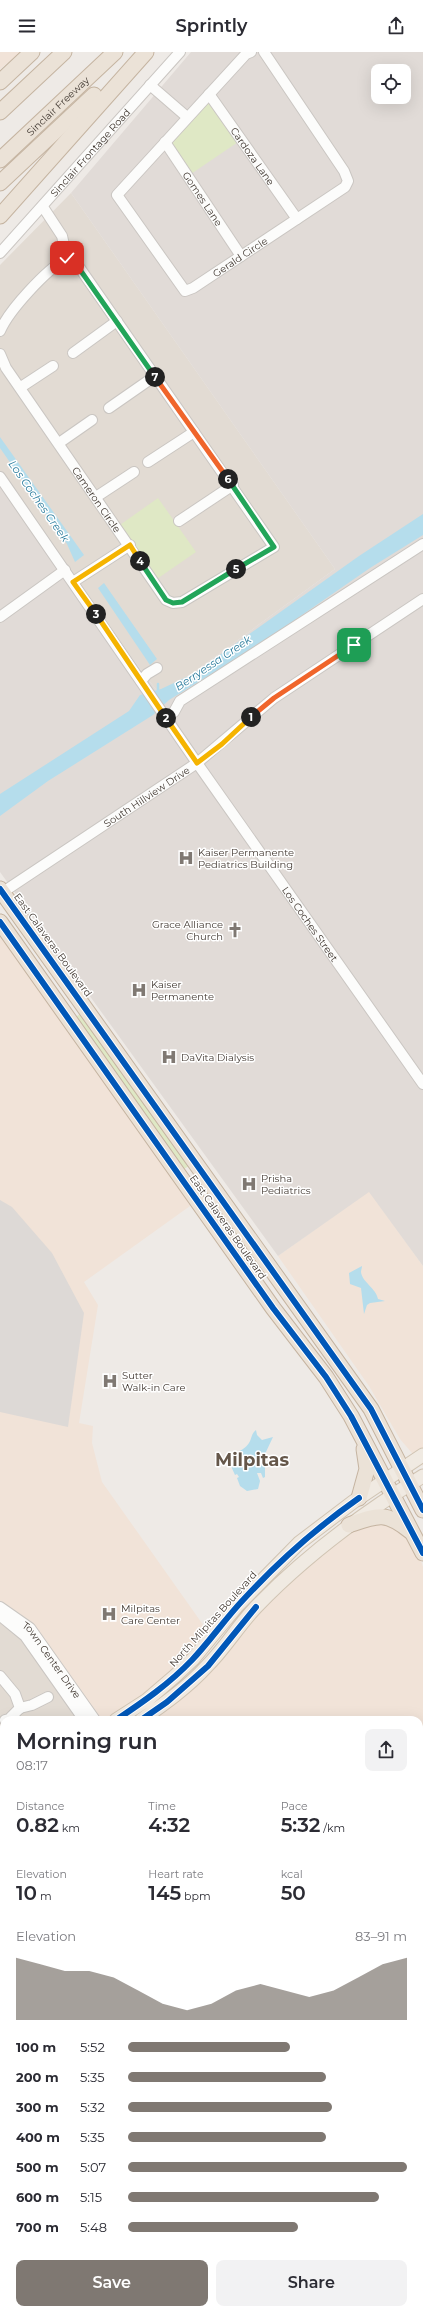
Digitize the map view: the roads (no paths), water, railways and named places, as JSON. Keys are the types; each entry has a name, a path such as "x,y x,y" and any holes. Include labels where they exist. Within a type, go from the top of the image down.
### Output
{"highway":[{"path":"0,69 21,52"},
{"path":"0,82 32,52"},
{"path":"0,112 64,52"},
{"name":"Sinclair Freeway","path":"0,160 114,52"},
{"path":"0,183 140,52"},
{"path":"0,216 146,52"},
{"path":"0,148 52,100 70,95"},
{"name":"East Calaveras Boulevard","path":"1,894 371,1409 423,1510"},
{"name":"East Calaveras Boulevard","path":"0,922 272,1308 326,1377 351,1416 386,1479 423,1553"},
{"path":"351,1416 366,1454 367,1473 359,1498"},
{"path":"349,1525 376,1517 389,1516 412,1533"}],"main road":[{"name":"North Milpitas Boulevard","path":"122,1716 147,1700 193,1659 227,1616 299,1543 359,1498 423,1455"},
{"path":"147,1716 167,1702 208,1666 256,1607 315,1552 349,1525 393,1494 423,1476"}],"street":[{"name":"Sinclair Frontage Road","path":"0,253 180,52"},
{"name":"Gerald Circle","path":"251,52 246,54 208,94 117,195 185,291 193,288 345,187 348,181 344,171 264,52"},
{"path":"150,85 187,117"},
{"name":"Cardoza Lane","path":"208,94 297,219"},
{"name":"Gomes Lane","path":"164,142 241,256"},
{"path":"0,331 6,319 15,308 55,265 67,258 62,236 43,206"},
{"name":"Cameron Circle","path":"0,354 1,360 130,545 166,600 173,603 182,602 274,547 117,321 76,264 67,258"},
{"path":"73,353 117,321"},
{"path":"21,387 53,366"},
{"path":"109,408 154,376"},
{"path":"59,443 92,420"},
{"path":"148,462 194,432"},
{"path":"96,497 134,472"},
{"path":"0,477 197,763"},
{"path":"179,521 233,486"},
{"path":"165,716 174,712 180,701 423,544"},
{"path":"73,582 130,545"},
{"path":"0,617 65,570"},
{"name":"South Hillview Drive","path":"1,894 197,763 274,698 423,599"},
{"path":"142,682 146,674 157,668"},
{"name":"Los Coches Street","path":"197,763 423,1084"},
{"name":"Town Center Drive","path":"0,1607 30,1628 92,1716"},
{"name":"Town Center Drive","path":"0,1611 3,1618 25,1636 81,1716"},
{"path":"0,1676 15,1694 20,1708"},
{"path":"13,1716 20,1708 32,1705 48,1697"}],"water":[{"path":"0,437 84,555 75,562 67,544 0,448"},
{"name":"Berryessa Creek","path":"423,514 423,535 370,568 260,644 169,700 153,715 48,781 0,816 0,794 129,711 140,695 161,689 193,674 359,556"},
{"path":"104,583 157,659 150,665 98,588"},
{"path":"362,1266 362,1276 375,1292 378,1299 385,1301 370,1303 367,1305 364,1314 361,1288 350,1284 349,1273"},
{"path":"256,1430 257,1435 262,1440 273,1437 265,1454 265,1477 263,1478 261,1473 257,1473 260,1481 258,1489 247,1491 240,1486 237,1478 239,1477 237,1474 235,1475 230,1464 234,1456 244,1449 249,1443"}],"waterway":[{"name":"Los Coches Creek","path":"158,684 158,693"}],"place":[{"name":"Kaiser Permanente Pediatrics Building","path":"186,858"},
{"name":"Grace Alliance Church","path":"235,930"},
{"name":"Kaiser Permanente","path":"139,990"},
{"name":"DaVita Dialysis","path":"169,1057"},
{"name":"Prisha Pediatrics","path":"249,1184"},
{"name":"Sutter Walk-in Care","path":"110,1381"},
{"name":"Milpitas Care Center","path":"109,1614"}],"district":[{"name":"Milpitas","path":"252,1460"}]}
